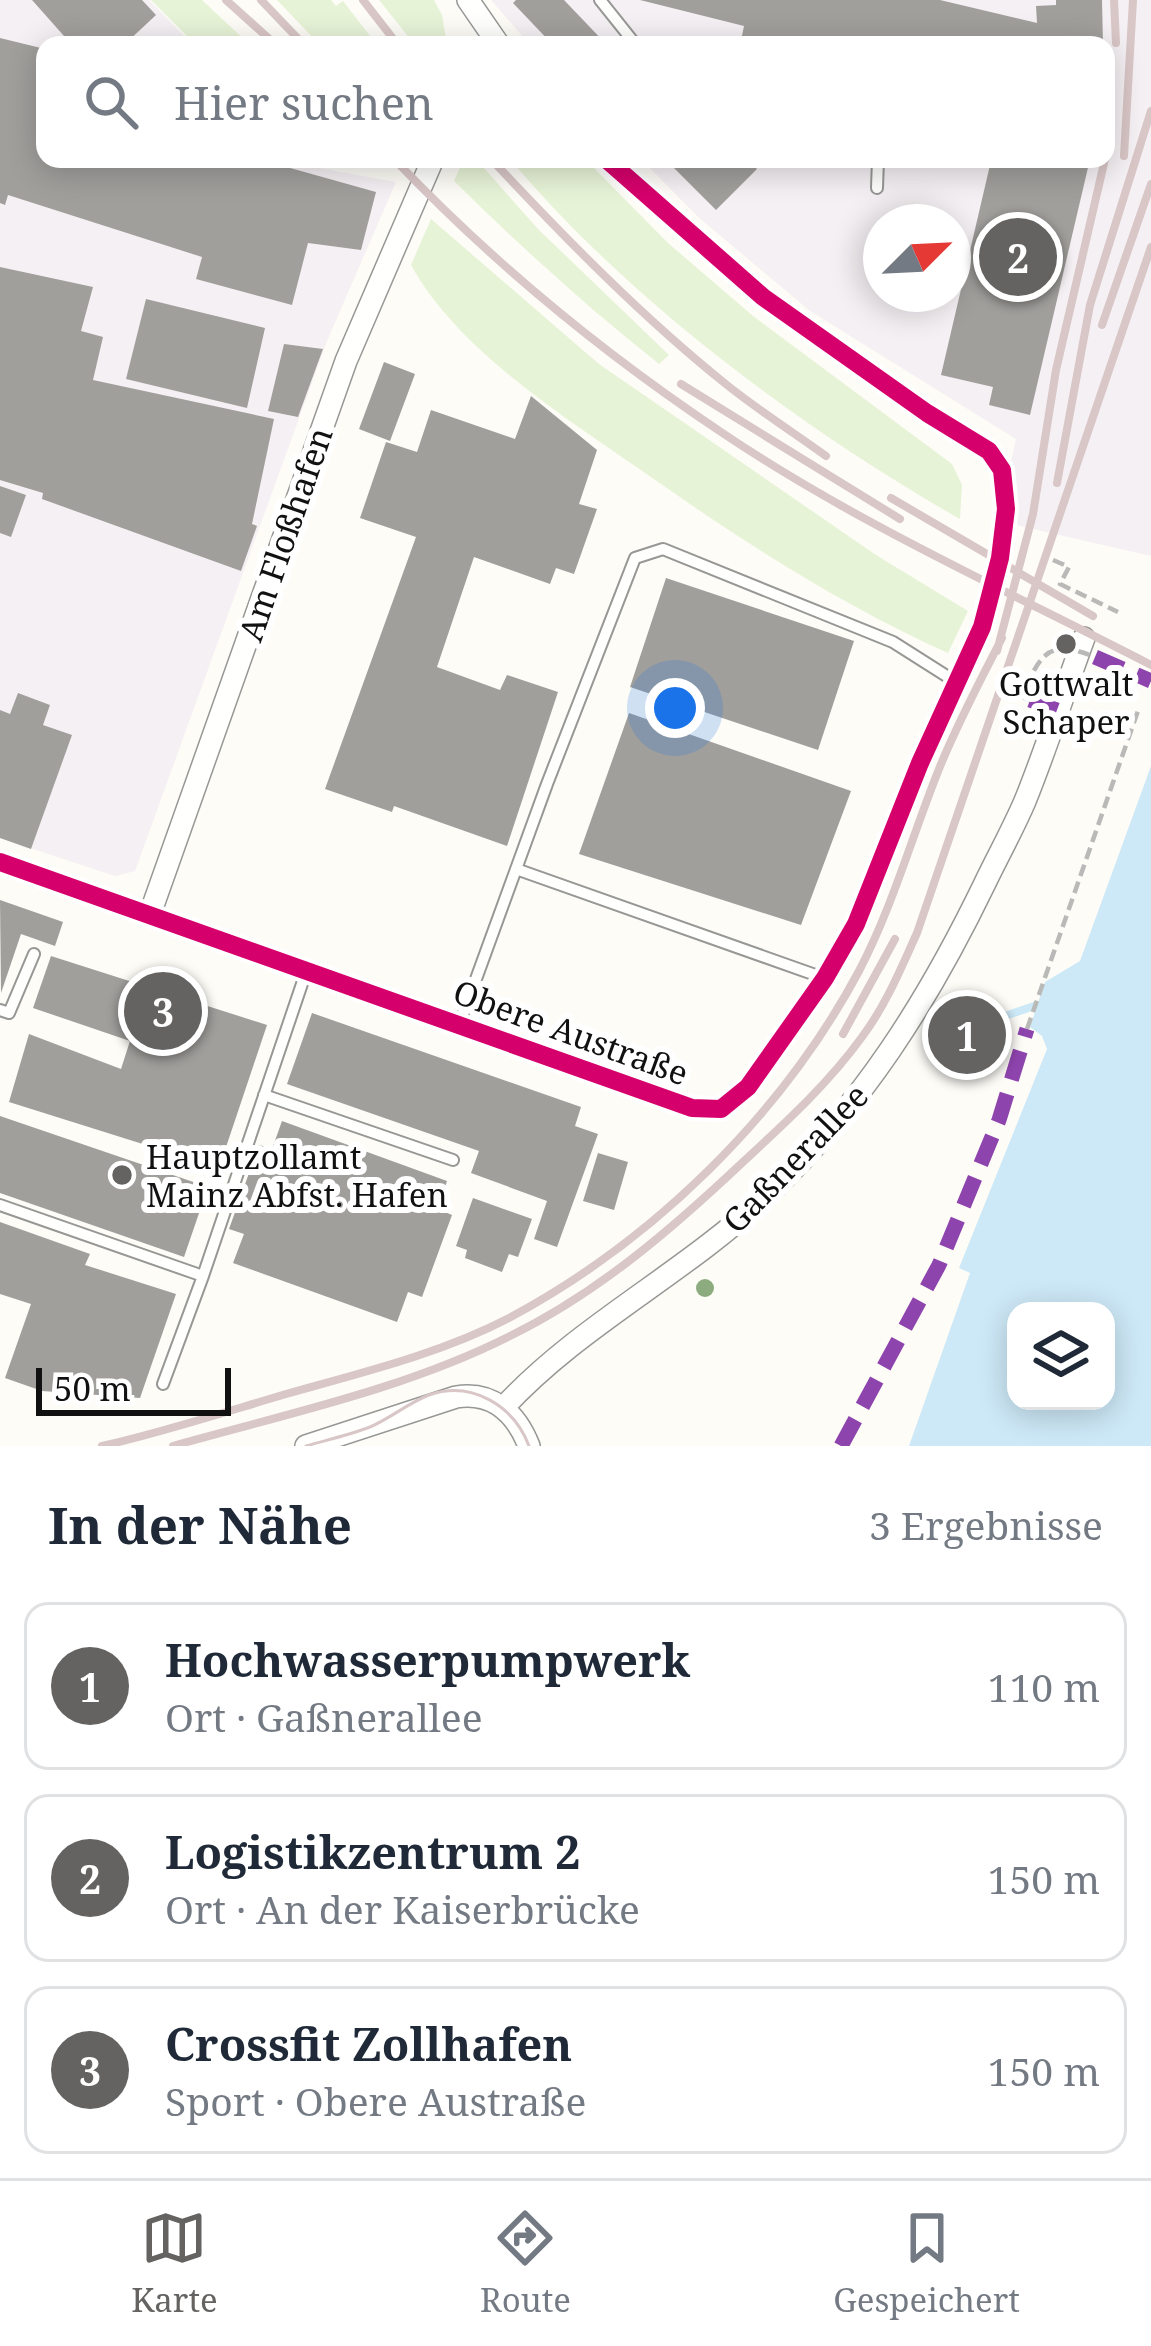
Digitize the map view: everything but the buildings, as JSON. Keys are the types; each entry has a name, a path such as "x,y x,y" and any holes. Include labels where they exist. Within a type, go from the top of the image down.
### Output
{"street":[{"path":"468,0 493,36"},
{"name":"Am Floßhafen","path":"151,914 346,362 430,168"},
{"name":"Obere Austraße","path":"0,862 692,1108 721,1109 748,1088 825,978 856,924 920,763 987,614 1006,509 1002,470 989,451 763,297 616,168"},
{"name":"Gaßnerallee","path":"503,1408 548,1361 651,1290 753,1208 842,1118 928,995 1024,803 1057,710 1090,647"},
{"path":"306,1446 456,1396 476,1394 515,1419 529,1446"}],"lane":[{"path":"600,0 629,36"},
{"path":"877,188 878,168"},
{"path":"460,1023 635,558 663,549 893,643 958,684"},
{"path":"516,868 825,978"},
{"path":"0,1010 9,1013 34,953"},
{"path":"163,1384 307,969"},
{"path":"264,1095 453,1160"},
{"path":"0,1205 202,1276"}],"path":[{"path":"1053,560 1069,567 1060,584 1118,612"},
{"path":"1026,687 1036,664 1054,649 1090,647"},
{"path":"1022,697 1030,700"},
{"path":"1027,1029 1139,708"},
{"path":"1057,710 1128,738"}],"shaded area":[{"path":"0,0 149,0 184,36 36,36 36,168 319,168 396,182 327,341 135,871 115,876 0,838"},
{"path":"491,0 1151,0 1151,556 998,521 1016,439 810,311 698,217 650,168 1115,168 1115,36 522,36"}],"green space":[{"path":"151,0 202,0 240,36 187,36"},
{"path":"277,0 331,0 336,6 343,1 370,36 311,36"},
{"path":"379,0 434,0 446,36 408,36"},
{"path":"460,168 484,168 538,229 669,355 659,364 454,181"},
{"path":"518,168 594,168 668,243 753,316 952,464 962,485 960,519 779,403 662,311 556,211"},
{"path":"431,219 599,364 876,555 968,611 948,653 802,576 525,388 460,330 411,265"}],"water":[{"path":"1151,766 1151,1446 909,1446 970,1273 959,1268 1047,1049 1042,1036 1030,1027 1045,982 1080,961"}],"waterway":[{"path":"999,1018 1043,1007"}],"tram line":[{"path":"306,1446 370,1427 445,1391 490,1400 513,1419 529,1446"}],"railway":[{"path":"226,0 266,36"},
{"path":"261,0 295,36"},
{"path":"363,0 391,36"},
{"path":"1114,0 1116,43"},
{"path":"1124,156 1133,0"},
{"path":"1057,483 1090,305 1151,111"},
{"path":"403,168 552,306 724,434 880,527 1151,665"},
{"path":"500,168 665,332 739,394 826,456"},
{"path":"997,651 1033,514 1056,370 1103,168"},
{"path":"1102,325 1151,184"},
{"path":"173,1446 387,1386 470,1355 542,1319 604,1280 689,1211 790,1118 849,1054 886,999 917,933 1151,247"},
{"path":"681,384 900,519"},
{"path":"891,498 1093,616"},
{"path":"102,1446 455,1342 562,1287 663,1212 752,1124 828,1024 871,946 946,752 1002,638"},
{"path":"843,1034 895,939"}],"marked path":[{"path":"1095,657 1151,681"},
{"path":"1030,700 1057,710"},
{"path":"841,1446 939,1265 999,1120 1027,1029"}],"cycle path":[{"path":"0,862 692,1108 721,1109 748,1087 825,978 856,924 920,763 982,627 1000,558 1006,509 1002,470 989,451 763,297 616,168"}],"place":[{"name":"Logistikzentrum 2","path":"1018,257"},
{"name":"Gottwalt Schaper","path":"1066,644"},
{"name":"Crossfit Zollhafen","path":"163,1011"},
{"name":"Hochwasserpumpwerk","path":"967,1035"},
{"name":"Hauptzollamt Mainz Abfst. Hafen","path":"122,1175"}]}
